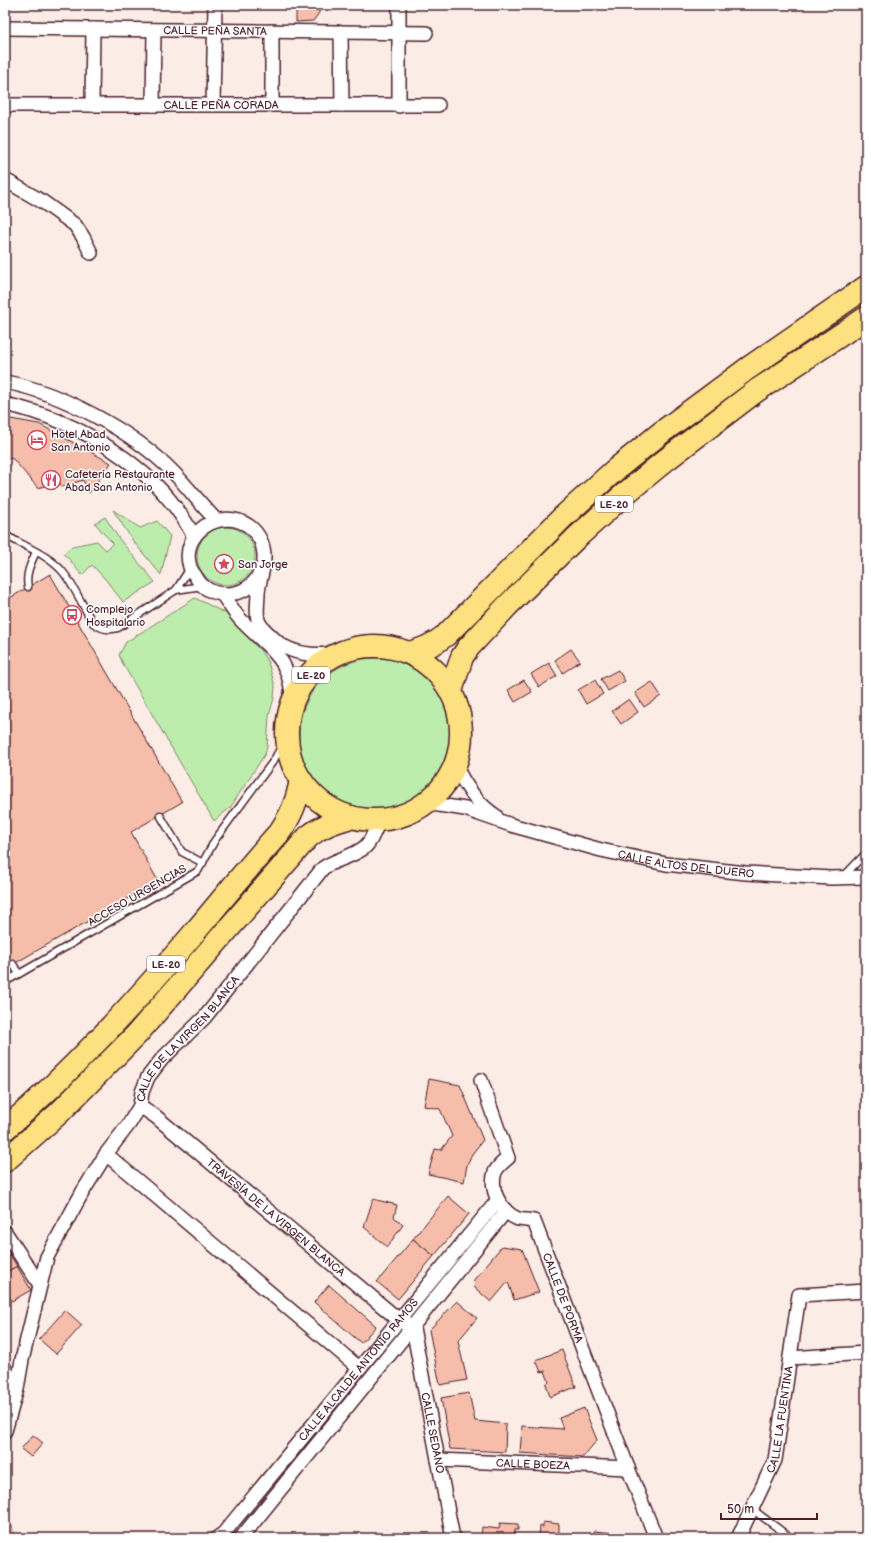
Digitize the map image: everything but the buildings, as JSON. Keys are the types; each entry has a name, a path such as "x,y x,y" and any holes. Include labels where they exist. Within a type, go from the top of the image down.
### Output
{"highway":[{"name":"LE-20","path":"409,653 422,650 435,644 446,635 564,516 615,470 662,432 747,368 866,287"},
{"name":"LE-20","path":"451,691 462,657 468,648 508,605 575,539 620,498 667,459 756,391 866,318"},
{"name":"LE-20","path":"816,352 866,329"},
{"name":"LE-20","path":"363,647 388,647 409,653 433,669 443,679 456,702 461,725 460,749 455,764 445,784 438,792 426,803 412,812 396,817 370,820 351,817 336,811 323,803 311,792 301,780 291,758 288,734 289,719 293,704 300,688 324,663 338,654 363,647"},
{"name":"LE-20","path":"5,1129 80,1058 117,1020 194,933 278,834 288,820 295,806 301,780"},
{"name":"LE-20","path":"5,1161 59,1113 136,1035 317,829 351,817"}],"street":[{"path":"213,105 215,5"},
{"path":"399,5 400,106"},
{"name":"CALLE PEÑA SANTA","path":"5,28 426,33"},
{"path":"92,105 93,29"},
{"path":"153,105 154,30"},
{"path":"272,31 272,106"},
{"path":"341,32 342,106"},
{"name":"CALLE PEÑA CORADA","path":"5,105 438,105"},
{"path":"5,180 44,202 75,225 91,253"},
{"path":"5,382 38,391 117,428 146,448 173,472 216,520"},
{"path":"5,404 37,413 60,423 82,433 116,453 149,479 167,496 183,517 194,537"},
{"path":"263,565 259,575 248,587 233,594 222,594 202,586 190,567 188,556 194,537 205,525 216,520 226,518 245,523 259,536 263,545 264,555 263,565 258,591 257,618 263,629 284,647 296,652 320,655 338,654"},
{"path":"222,594 241,619 279,656 292,687 293,704"},
{"name":"CALLE ALTOS DEL DUERO","path":"455,764 461,778 487,810 510,825"},
{"name":"CALLE ALTOS DEL DUERO","path":"426,803 465,809 510,825 601,850 666,864 746,873 843,878 866,877"},
{"name":"CALLE DE LA VIRGEN BLANCA","path":"5,1431 17,1390 22,1360 47,1257 82,1193 106,1154 129,1124 140,1106 142,1092 148,1078 162,1060 205,1016 323,868 366,847 380,820"},
{"name":"CALLE DE PORMA","path":"481,1080 508,1158 496,1170 494,1190 498,1200 506,1211 518,1218 534,1221 656,1538"},
{"name":"TRAVESÍA DE LA VIRGEN BLANCA","path":"140,1106 155,1116 399,1320 413,1328"},
{"path":"106,1154 359,1368"},
{"name":"CALLE ALCALDE ANTONIO RAMOS","path":"217,1538 223,1534 498,1200"},
{"name":"CALLE ALCALDE ANTONIO RAMOS","path":"241,1538 413,1328 506,1211"},
{"path":"5,1232 40,1285"},
{"name":"CALLE LA FUENTINA","path":"738,1538 775,1460 799,1295 866,1291"},
{"name":"CALLE SEDANO","path":"413,1328 452,1538"},
{"path":"790,1358 866,1353"},
{"path":"5,1369 17,1390"},
{"name":"CALLE BOEZA","path":"438,1460 628,1468"}],"lane":[{"path":"5,535 36,552 63,572 93,623 104,629 111,630 118,628 176,590 202,586"},
{"path":"28,587 26,580 27,573 36,552"},
{"path":"176,590 190,567"},
{"name":"ACCESO URGENCIAS","path":"5,982 198,871 215,840 274,760 288,734"},
{"path":"160,815 182,852 203,863"},
{"path":"843,878 866,852"},
{"path":"13,964 19,974"},
{"path":"752,1508 791,1538"}],"green space":[{"path":"113,510 140,528 157,521 170,536 161,575 133,541"},
{"path":"105,517 120,540 155,582 123,602 92,565 82,575 63,554 72,546 97,541 106,550 113,543 95,523"},
{"path":"220,527 232,527 247,535 255,550 255,562 247,577 232,585 220,585 205,577 197,562 197,550 205,535"},
{"path":"195,598 227,614 260,650 268,662 275,686 274,698 269,716 267,747 265,754 230,808 214,821 119,655 126,642"},
{"path":"368,658 384,658 398,661 412,667 419,671 435,686 444,699 450,713 453,735 450,757 444,771 440,778 425,794 412,803 398,809 384,812 368,812 354,809 333,799 312,778 302,757 299,743 299,727 302,713 312,692 333,671 354,661"}],"place":[{"name":"Hotel Abad San Antonio","path":"37,440"},
{"name":"Cafetería Restaurante Abad San Antonio","path":"51,480"},
{"name":"San Jorge","path":"224,564"},
{"name":"Complejo Hospitalario","path":"72,615"}]}
